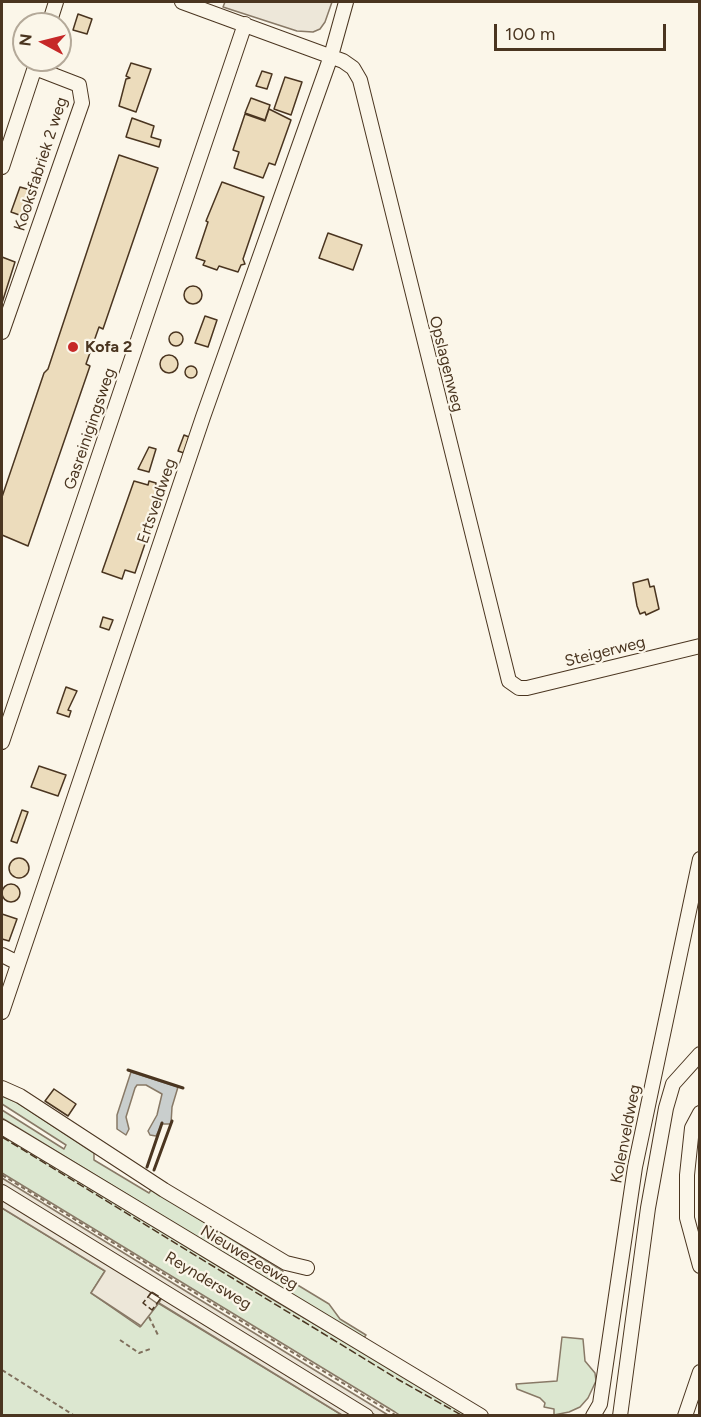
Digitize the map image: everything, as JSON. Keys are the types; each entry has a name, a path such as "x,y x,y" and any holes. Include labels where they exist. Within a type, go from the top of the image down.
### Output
{"street":[{"name":"Opslagenweg","path":"182,2 331,56 353,68 360,80 509,681 519,688"},
{"name":"Ertsveldweg","path":"2,1012 202,417 331,56 346,2"},
{"name":"Gasreinigingsweg","path":"2,742 8,700 245,24"},
{"path":"2,167 34,72"},
{"name":"Kooksfabriek 2 weg","path":"2,332 82,103 79,85 53,72"},
{"name":"Steigerweg","path":"519,688 527,688 699,646"},
{"name":"Kolenveldweg","path":"593,1416 600,1404 635,1167 699,859"},
{"path":"2,955 18,963"},
{"path":"620,1416 648,1208 666,1108 673,1084 699,1054"},
{"path":"2,1088 20,1096 164,1190 286,1263 307,1268"},
{"path":"699,1113 692,1128 687,1175 687,1218 699,1266"},
{"name":"Nieuwezeeweg","path":"2,1127 481,1416"},
{"name":"Reyndersweg","path":"2,1192 366,1416"},
{"path":"685,1416 699,1372"}],"path":[{"name":"Reyndersweg","path":"2,1175 397,1416"},
{"path":"148,1317 159,1337"},
{"path":"120,1340 139,1353 150,1349"},
{"path":"2,1370 75,1416"}],"green space":[{"path":"2,1096 18,1103 94,1153 94,1160 149,1193 151,1190 159,1194 283,1271 281,1275 329,1304 340,1319 366,1335 363,1339 2,1118 2,1110 64,1149 66,1145 2,1104"},
{"path":"2,1133 272,1299 470,1415 401,1416 2,1173"},
{"path":"2,1208 105,1271 91,1293 140,1327 158,1303 342,1415 2,1415"},
{"path":"562,1337 583,1339 585,1361 595,1373 596,1381 588,1398 580,1407 554,1415 554,1409 544,1407 545,1403 540,1398 517,1389 516,1384 557,1381"}],"shaded area":[{"path":"225,2 332,2 325,22 320,29 313,32 297,31 223,7"},
{"path":"131,1072 178,1087 172,1107 171,1124 162,1124 156,1136 150,1135 148,1131 157,1115 162,1094 146,1085 137,1085 135,1088 126,1117 129,1129 126,1135 117,1129 117,1115"},
{"path":"2,1178 388,1415 375,1415 2,1188"},
{"path":"2,1199 152,1290 148,1297 158,1304 141,1326 91,1293 105,1271 2,1208"},
{"path":"162,1297 356,1415 342,1415 159,1303"}],"building":[{"path":"78,14 92,19 87,34 73,30"},
{"path":"131,63 151,69 136,112 119,106 126,79 130,78 126,76"},
{"path":"262,71 272,74 267,89 256,86"},
{"path":"285,77 302,82 291,115 274,109"},
{"path":"251,98 270,105 265,120 245,113"},
{"path":"269,109 291,120 275,165 269,163 263,178 234,168 239,152 233,150 245,114 265,121"},
{"path":"132,118 154,126 151,137 161,140 159,147 126,137"},
{"name":"Kofa 2","path":"119,155 158,168 103,329 99,327 86,364 90,366 28,546 2,535 2,497 44,373 48,369"},
{"path":"222,182 264,197 243,259 245,264 241,265 238,272 219,266 217,270 203,265 205,261 196,258 208,222 206,221"},
{"path":"20,187 34,191 25,217 11,212"},
{"path":"328,233 362,245 353,270 319,258"},
{"path":"2,257 15,262 2,303"},
{"path":"193,286 199,289 202,295 199,301 193,304 187,301 184,295 187,289"},
{"path":"205,316 217,320 208,347 195,343"},
{"path":"176,332 181,334 183,339 181,344 176,346 171,344 169,339 171,334"},
{"path":"169,355 175,358 178,364 175,370 169,373 163,370 160,364 163,358"},
{"path":"193,366 197,372 193,378 189,378 185,370"},
{"path":"184,435 189,437 184,453 178,451"},
{"path":"149,447 156,449 149,472 138,469"},
{"path":"134,481 148,485 149,481 156,483 155,488 163,491 135,573 125,570 122,579 102,572"},
{"path":"648,579 650,587 654,586 659,609 646,615 645,612 640,614 633,583"},
{"path":"103,617 113,620 109,630 100,627"},
{"path":"66,687 77,691 68,710 71,711 69,717 57,713"},
{"path":"39,766 66,775 58,796 31,787"},
{"path":"22,810 28,812 17,843 11,841"},
{"path":"15,858 23,858 29,864 29,872 23,878 15,878 9,872 9,864"},
{"path":"7,884 15,884 20,889 18,900 7,902 2,897 2,889"},
{"path":"2,914 17,919 9,941 2,939"},
{"path":"54,1089 76,1104 68,1116 45,1101"}],"fence":[{"path":"2,1137 399,1380 463,1416"},
{"path":"152,1292 161,1298 152,1310 143,1303 152,1292"}],"wall":[{"path":"128,1070 183,1088"},
{"path":"154,1170 172,1121"},
{"path":"147,1167 162,1123"}],"place":[{"name":"Kofa 2","path":"73,347"}]}
